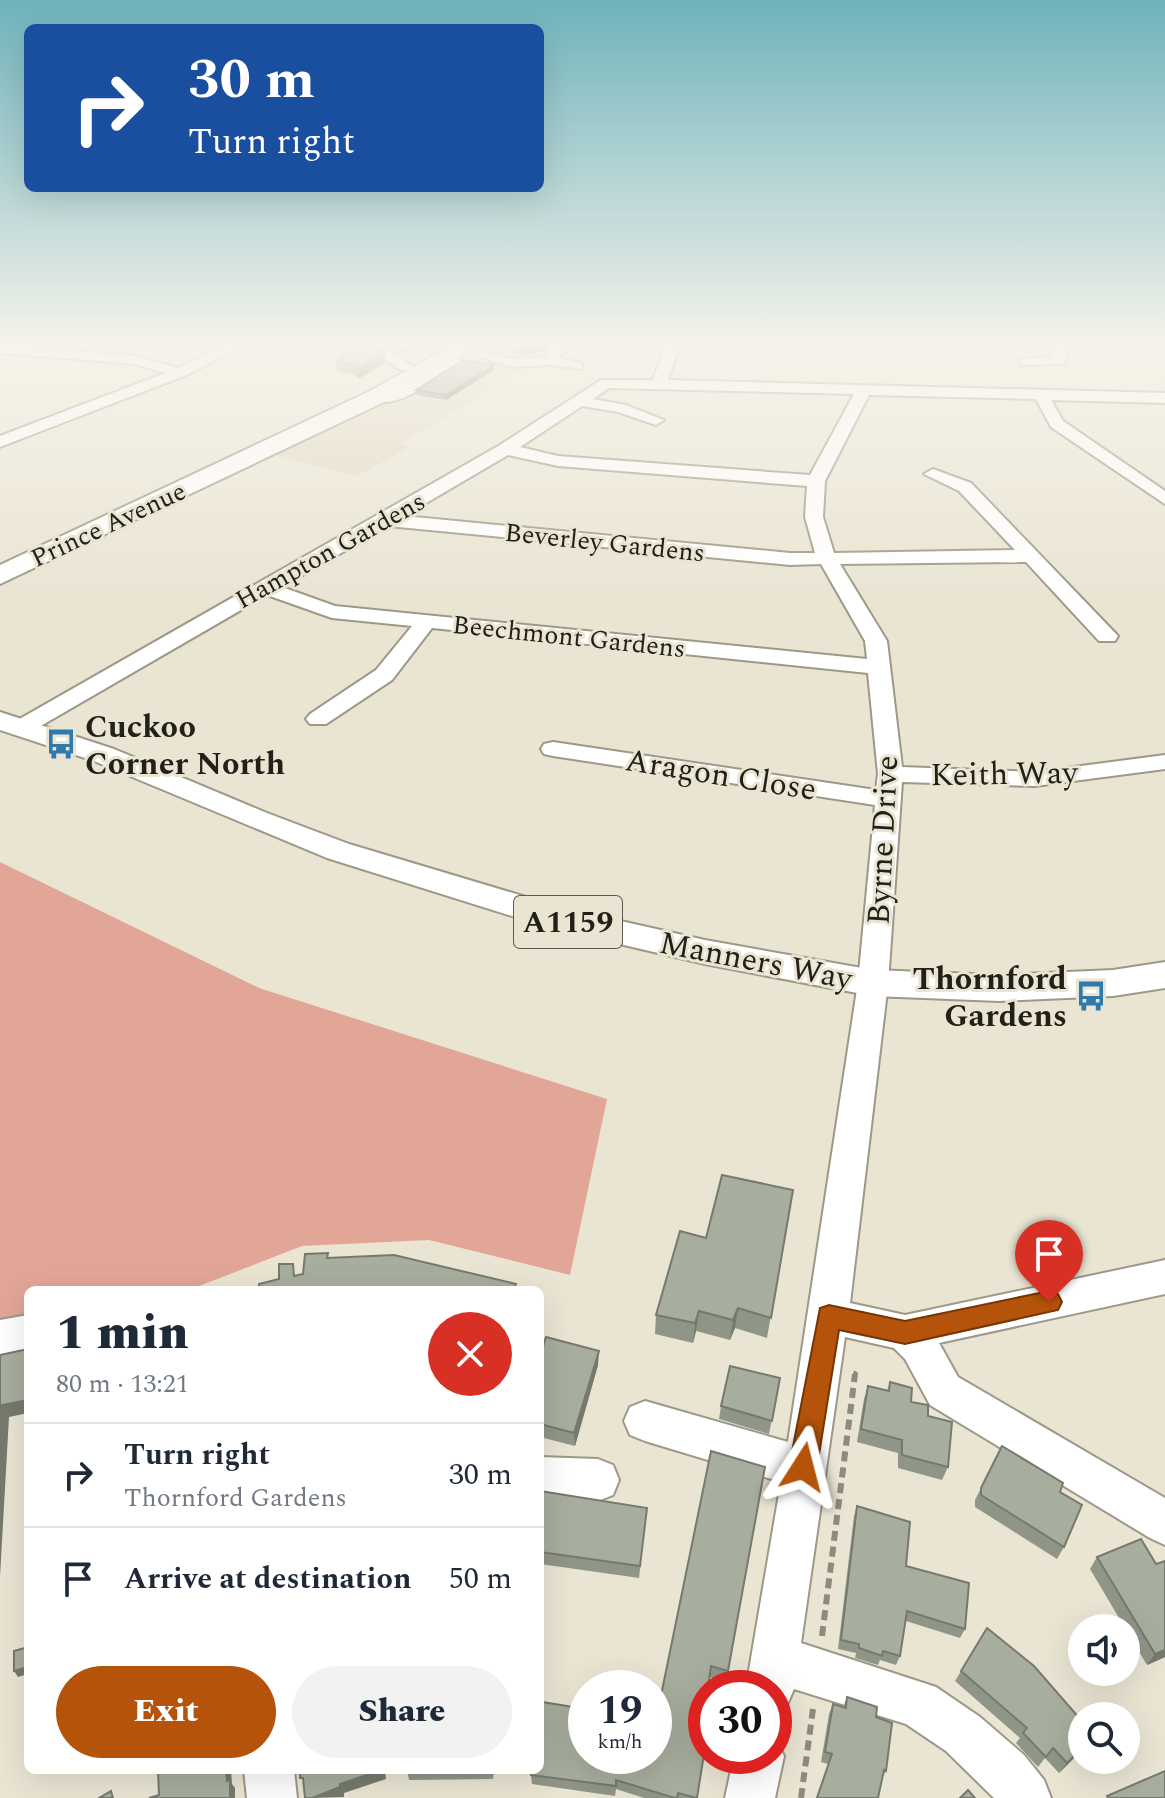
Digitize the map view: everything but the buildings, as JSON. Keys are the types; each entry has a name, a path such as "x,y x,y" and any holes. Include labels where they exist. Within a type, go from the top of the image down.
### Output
{"highway":[{"name":"Prince Avenue","path":"0,562 295,426"},
{"name":"Prince Avenue","path":"0,576 315,426"}],"main road":[{"name":"Manners Way","path":"12,724 104,755 324,846 430,881 574,923 705,952 873,983 999,988 1113,983 1165,975"}],"street":[{"path":"3,439 38,426"},
{"name":"Hampton Gardens","path":"12,724 385,520 541,426"},
{"name":"Byrne Drive","path":"845,426 816,481 814,517 826,557 876,641 890,774 873,983"},
{"path":"1060,426 1165,499"},
{"path":"506,449 558,461 816,481"},
{"path":"933,474 965,487 1027,556 1107,636"},
{"name":"Beverley Gardens","path":"385,520 747,556 1027,556"},
{"name":"Beechmont Gardens","path":"263,587 332,612 879,667"},
{"path":"318,719 384,675 427,621"},
{"name":"Aragon Close","path":"553,749 889,800"},
{"name":"Keith Way","path":"890,774 1035,779 1165,762"},
{"path":"787,1670 803,1467 829,1316 873,983"},
{"path":"829,1316 905,1333 1165,1277"},
{"path":"905,1333 919,1346 944,1391 1165,1523"},
{"path":"0,1338 24,1334"},
{"path":"645,1421 803,1467"},
{"path":"544,1478 598,1480"},
{"path":"792,1674 919,1704 963,1734 1006,1773 1026,1798"},
{"path":"269,1774 272,1798"},
{"path":"750,1798 755,1774"}],"path":[{"path":"788,1670 855,1374 819,1365"},
{"path":"792,1718 801,1798"}],"shaded area":[{"path":"321,426 430,426 400,444 411,447 356,476 269,453"},
{"path":"0,862 259,988 607,1099 570,1275 429,1240 302,1246 199,1286 24,1286 24,1317 0,1321"}],"place":[{"name":"Cuckoo Corner North","path":"61,744"},
{"name":"Thornford Gardens","path":"1091,996"}],"route":[{"path":"803,1467 829,1316 905,1333 1049,1302"}]}
